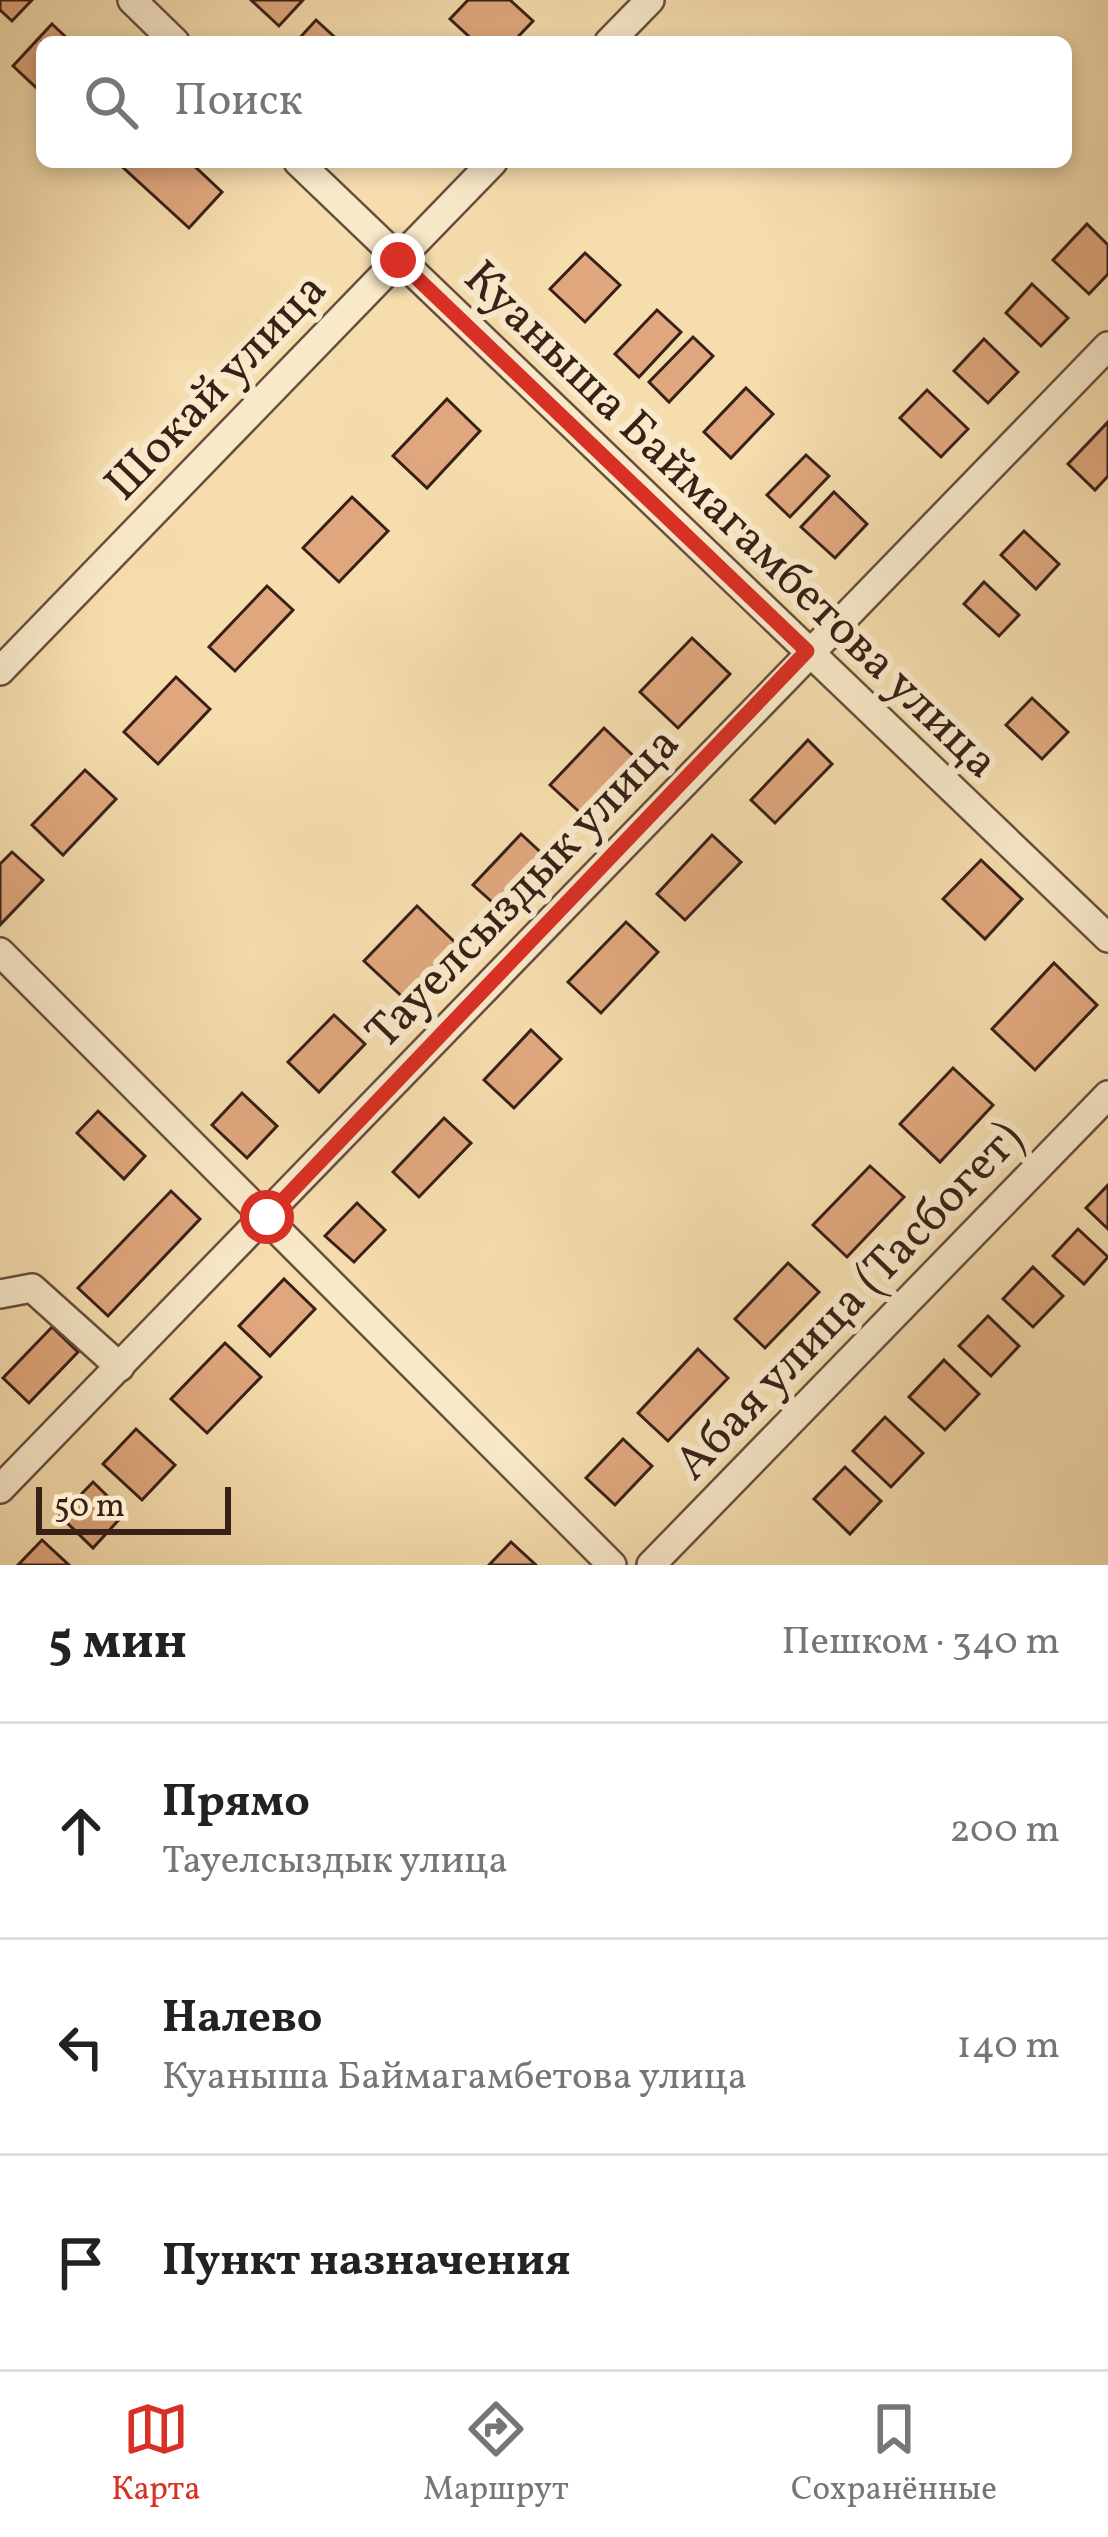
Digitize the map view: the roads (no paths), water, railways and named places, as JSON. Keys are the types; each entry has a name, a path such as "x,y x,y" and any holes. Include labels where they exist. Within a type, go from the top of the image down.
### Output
{"street":[{"path":"615,36 650,0"},
{"path":"147,5 170,36"},
{"name":"Куаныша Баймагамбетова улица","path":"304,168 1108,938"},
{"name":"Шокай улица","path":"0,671 487,168"},
{"name":"Тауелсыздык улица","path":"0,1489 267,1217 807,651 1108,346"},
{"path":"0,952 612,1565"},
{"name":"Абая улица (Тасбогет)","path":"651,1565 1108,1095"},
{"path":"0,1294 32,1288 120,1367"}]}
